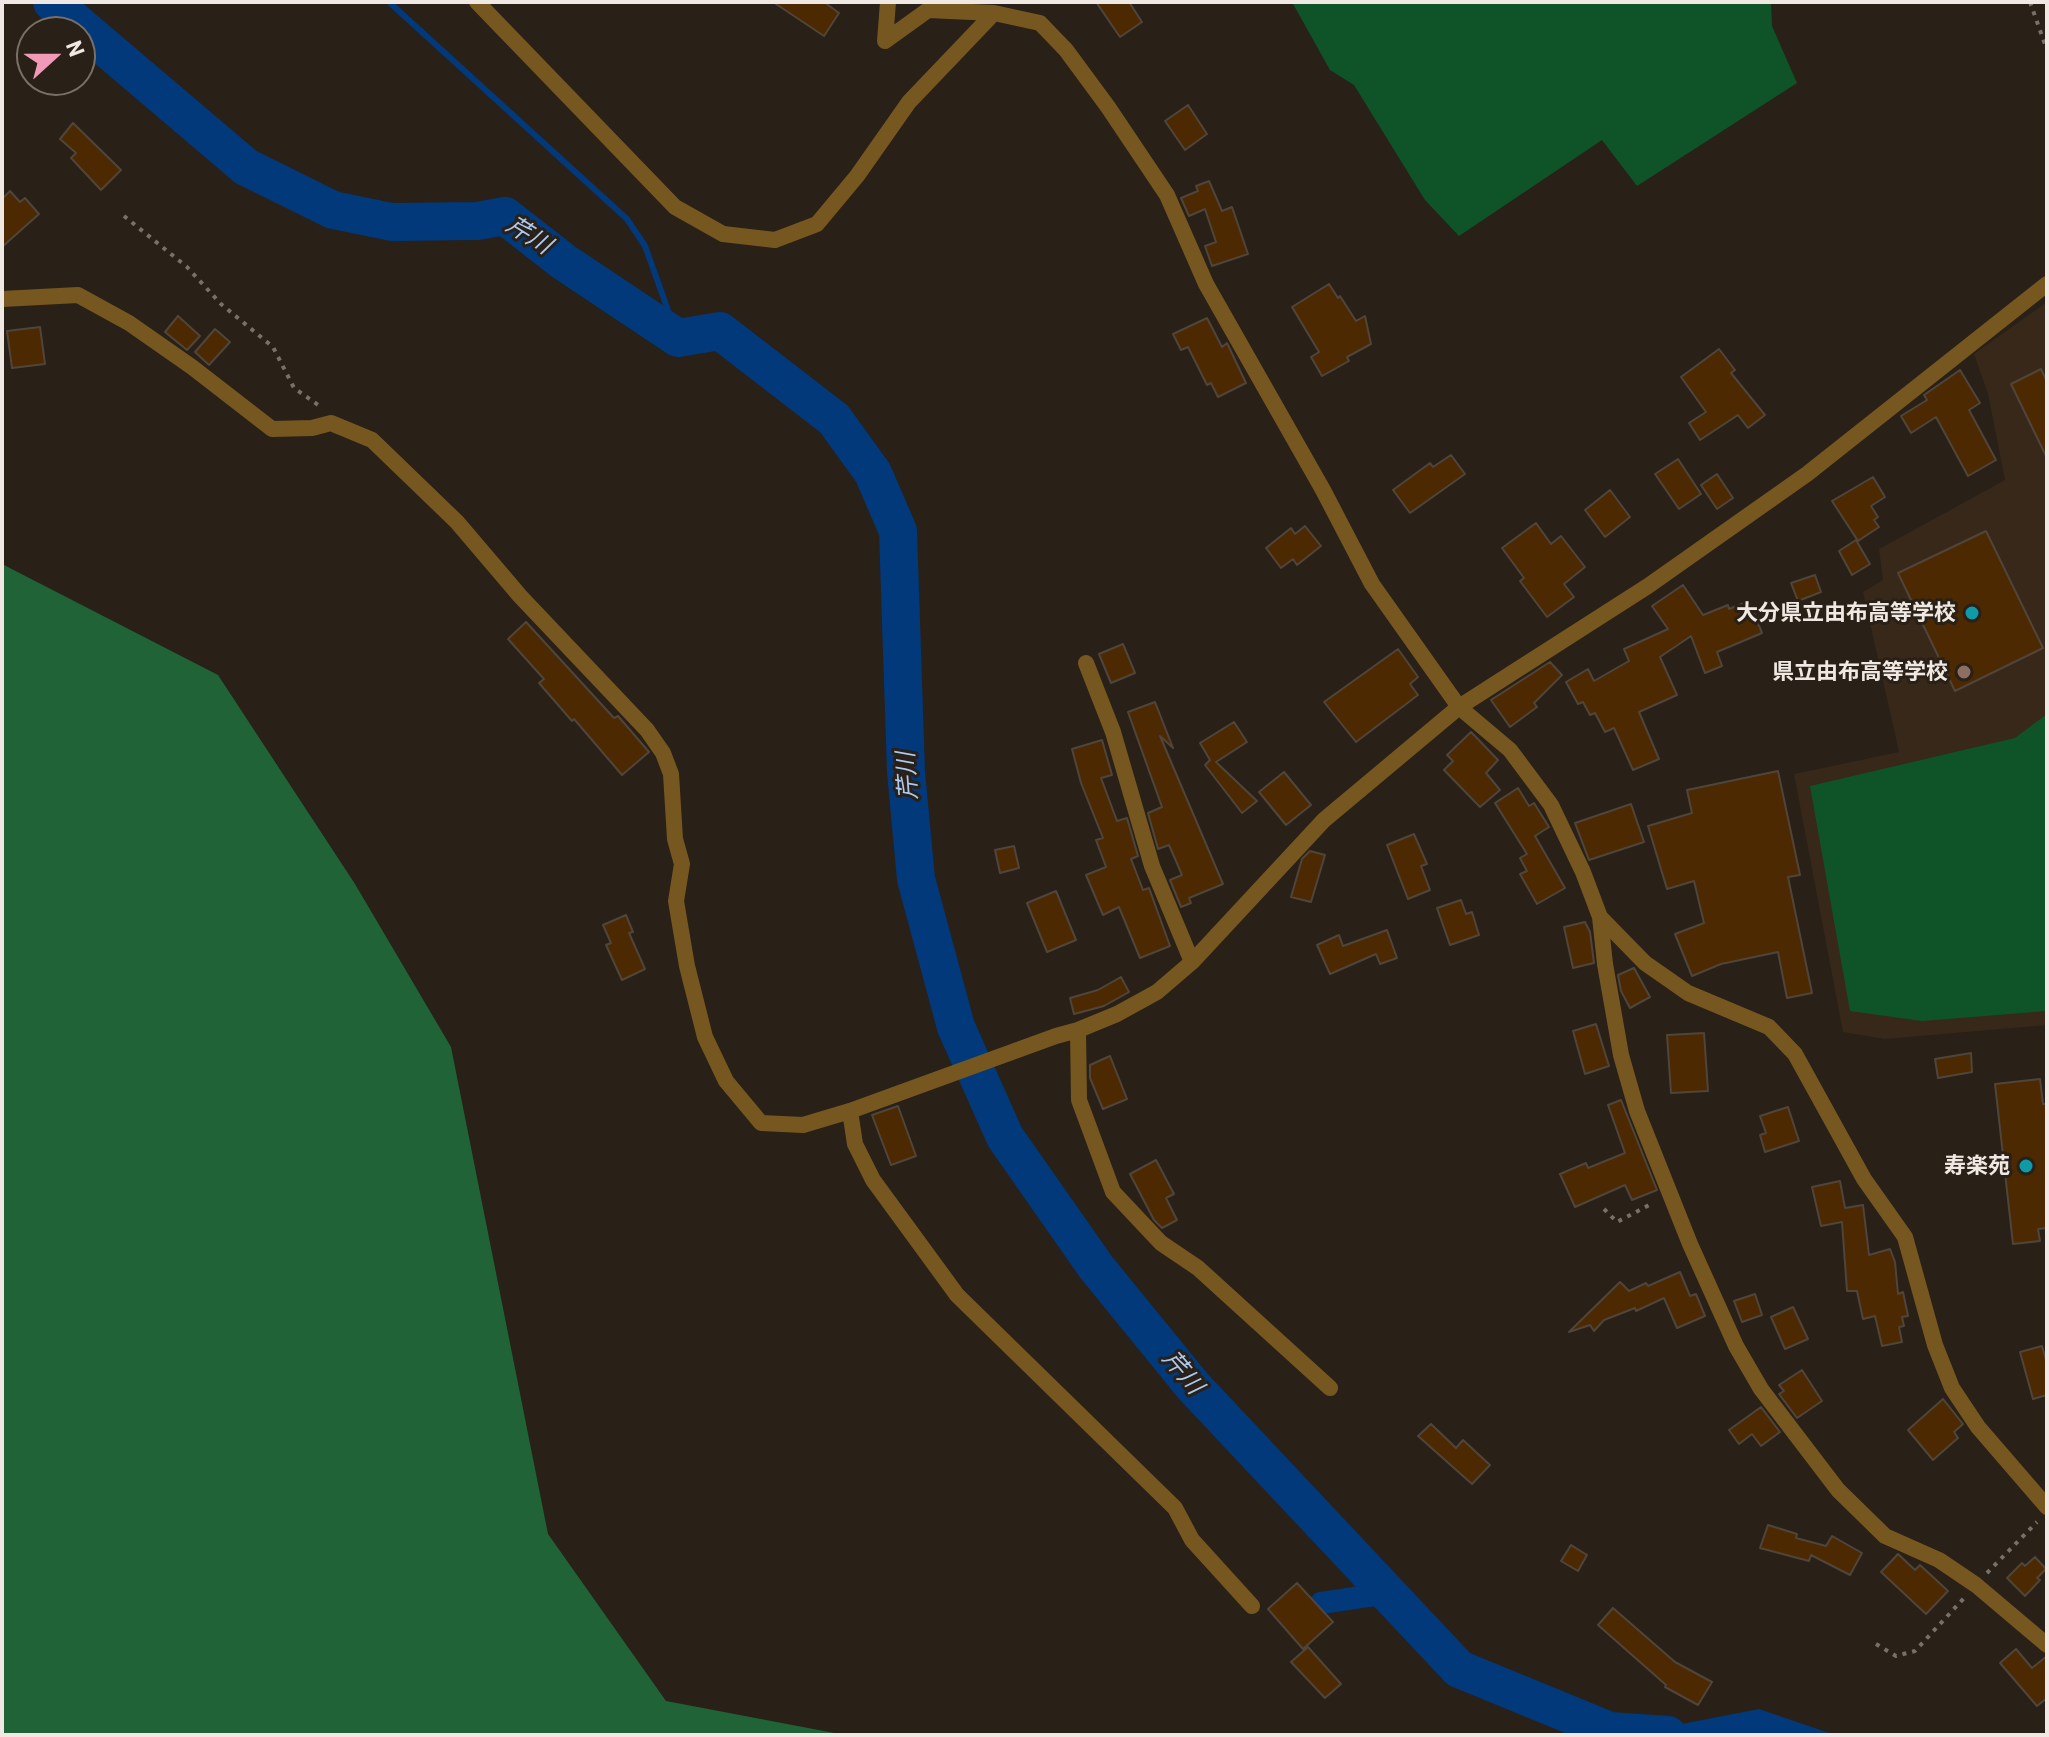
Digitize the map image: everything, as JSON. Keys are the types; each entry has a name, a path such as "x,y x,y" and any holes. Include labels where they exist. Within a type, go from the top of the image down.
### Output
{"street":[{"path":"477,2 675,207 723,234 775,240 817,224 857,176 909,102 994,13"},
{"path":"888,2 885,41 928,10 994,13 1040,23 1066,50 1117,120 1167,195 1206,284 1323,490 1372,584 1459,707 1510,750 1551,805 1583,872 1600,917 1621,1055 1637,1111 1736,1346 1761,1389 1838,1490 1885,1536 1939,1560 1976,1585 2047,1645"},
{"path":"2,299 78,295 129,323 272,429 312,428 331,423 372,440 457,522 520,596 647,730 663,753 671,774 675,839 682,864 676,901 687,966 705,1037 726,1081 761,1123 803,1125 1078,1030 1117,1014 1157,992 1192,962 1324,820 1459,707 1648,586 1795,483 2047,284"},
{"path":"1086,663 1113,732 1152,866 1192,962"},
{"path":"1600,917 1645,963 1688,993 1769,1027 1795,1054 1864,1179 1905,1237 1935,1345 1952,1388 1978,1427 2047,1507"},
{"path":"1078,1030 1079,1100 1113,1192 1161,1243 1198,1268 1330,1388"},
{"path":"850,1111 855,1144 873,1180 957,1295 1175,1508 1192,1540 1252,1606"}],"path":[{"path":"2030,2 2047,50"},
{"path":"124,216 187,267 221,304 273,347 294,388 333,415"},
{"path":"1604,1209 1617,1222 1670,1195"}],"shaded area":[{"name":"県立由布高等学校","path":"2047,302 2047,1025 1885,1039 1843,1032 1794,774 1899,752 1863,592 1883,580 1879,549 2005,480 1988,394 1974,354"}],"green space":[{"path":"1292,2 1771,2 1772,26 1797,83 1637,186 1602,140 1459,236 1425,200 1354,85 1330,70"},
{"path":"2,564 218,675 355,884 451,1047 548,1534 666,1701 845,1735 2,1735"},
{"path":"2047,714 2047,1011 1922,1021 1850,1011 1810,786 2015,738"}],"water":[{"path":"1759,1709 1835,1735 1655,1735 1661,1728"}],"building":[{"path":"773,2 824,2 839,13 824,36"},
{"path":"1096,2 1129,2 1142,22 1120,37"},
{"path":"1188,105 1207,134 1185,150 1165,121"},
{"path":"73,123 121,170 101,190 71,158 76,153 60,139"},
{"path":"1209,181 1222,211 1232,207 1248,254 1212,266 1205,246 1216,242 1205,209 1189,216 1181,198 1198,191 1196,186"},
{"path":"10,191 20,202 25,198 39,214 2,247 2,199"},
{"path":"1329,284 1356,321 1365,316 1371,344 1322,376 1311,357 1319,352 1292,307"},
{"path":"178,316 200,336 187,350 165,332"},
{"path":"1207,318 1222,347 1227,343 1246,383 1218,397 1211,383 1207,385 1188,347 1181,350 1173,334"},
{"path":"40,327 45,364 12,368 7,331"},
{"path":"215,329 230,342 209,365 195,352"},
{"path":"1719,349 1735,370 1731,373 1765,415 1748,428 1738,415 1700,440 1689,423 1706,412 1681,377"},
{"path":"2041,369 2047,382 2047,458 2011,384"},
{"path":"1960,370 1980,403 1969,410 1996,460 1968,476 1936,417 1911,433 1901,416 1927,400 1924,395"},
{"path":"1451,455 1465,474 1410,513 1393,490 1430,463 1433,467"},
{"path":"1678,459 1701,494 1679,509 1655,474"},
{"path":"1717,474 1733,498 1717,509 1701,485"},
{"path":"1873,477 1885,497 1871,506 1878,517 1874,520 1879,527 1858,541 1832,501"},
{"path":"1610,490 1630,517 1605,537 1585,510"},
{"path":"1536,523 1551,544 1561,536 1585,567 1564,584 1574,597 1547,617 1520,581 1524,578 1502,548"},
{"path":"1305,526 1321,546 1297,565 1293,559 1281,568 1266,548 1291,528 1295,534"},
{"name":"大分県立由布高等学校","path":"1986,531 2043,648 1955,691 1898,573"},
{"path":"1856,540 1870,564 1852,575 1839,551"},
{"path":"1815,575 1821,592 1798,601 1791,583"},
{"path":"1683,585 1703,615 1749,601 1762,633 1717,652 1722,666 1705,673 1691,636 1660,657 1677,695 1639,712 1659,759 1633,770 1614,728 1605,732 1595,713 1590,715 1583,702 1578,704 1566,682 1588,669 1594,681 1629,661 1624,649 1668,629 1652,606"},
{"path":"526,622 649,752 622,775 539,683 544,679 508,639"},
{"path":"1123,644 1135,673 1111,683 1099,654"},
{"path":"1398,649 1418,677 1410,684 1418,695 1356,742 1324,702"},
{"path":"1550,662 1562,675 1534,703 1537,707 1510,727 1491,700"},
{"path":"1155,702 1173,748 1160,736 1223,884 1189,898 1191,903 1181,907 1170,880 1182,875 1169,845 1158,849 1148,813 1162,807 1128,712"},
{"path":"1234,722 1247,742 1216,762 1257,801 1242,813 1205,765 1210,760 1200,743"},
{"path":"1471,732 1498,760 1486,773 1500,790 1480,807 1444,770 1453,761 1447,755"},
{"path":"1102,740 1112,775 1101,778 1117,821 1127,818 1138,856 1131,859 1143,890 1149,888 1170,946 1140,958 1119,907 1103,915 1086,875 1106,867 1096,840 1103,838 1081,783 1072,749"},
{"path":"1778,771 1800,875 1788,877 1812,993 1787,998 1778,952 1721,964 1692,976 1675,934 1704,923 1694,881 1667,889 1648,826 1692,813 1687,790"},
{"path":"1284,772 1311,805 1286,825 1259,792"},
{"path":"1518,788 1529,806 1534,803 1549,827 1535,836 1565,888 1537,904 1520,874 1527,871 1520,858 1527,854 1495,803"},
{"path":"1631,804 1644,842 1589,860 1575,823"},
{"path":"1414,834 1427,864 1421,866 1430,890 1408,899 1387,845"},
{"path":"1014,846 1019,868 1000,873 995,850"},
{"path":"1310,851 1325,855 1311,902 1291,897 1302,859"},
{"path":"1056,891 1076,940 1047,952 1027,903"},
{"path":"1461,900 1466,914 1472,912 1479,935 1450,945 1437,908"},
{"path":"626,915 633,932 629,933 645,969 622,980 606,945 611,943 603,925"},
{"path":"1585,922 1590,932 1594,963 1573,968 1564,927"},
{"path":"1387,930 1397,958 1380,964 1376,954 1330,974 1317,945 1339,935 1343,946"},
{"path":"1634,968 1650,997 1630,1008 1621,991 1618,975"},
{"path":"1121,977 1129,992 1104,1006 1074,1014 1070,998 1098,990"},
{"path":"1596,1024 1609,1066 1585,1074 1573,1031"},
{"path":"1704,1033 1708,1091 1671,1093 1667,1035"},
{"path":"1971,1053 1972,1072 1938,1078 1935,1059"},
{"path":"1110,1056 1127,1099 1103,1109 1090,1078 1090,1065"},
{"name":"寿楽苑","path":"2040,1079 2043,1104 2047,1104 2047,1228 2038,1229 2040,1241 2013,1244 1995,1084"},
{"path":"1621,1100 1657,1190 1632,1200 1625,1185 1575,1207 1560,1174 1586,1163 1588,1168 1625,1153 1608,1105"},
{"path":"898,1106 916,1156 891,1165 872,1115"},
{"path":"1788,1107 1799,1141 1765,1152 1760,1135 1766,1133 1760,1116"},
{"path":"1156,1160 1174,1194 1166,1198 1177,1220 1162,1228 1154,1220 1130,1174"},
{"path":"1840,1181 1845,1208 1863,1205 1869,1255 1890,1249 1895,1262 1898,1294 1903,1292 1908,1316 1902,1317 1904,1326 1899,1327 1902,1342 1882,1346 1875,1316 1863,1319 1857,1291 1847,1291 1842,1222 1821,1226 1812,1187"},
{"path":"1680,1272 1690,1296 1696,1294 1705,1316 1677,1328 1664,1298 1636,1311 1635,1308 1604,1320 1594,1331 1590,1325 1569,1332 1620,1282 1629,1291"},
{"path":"1755,1294 1762,1315 1742,1322 1734,1301"},
{"path":"1793,1307 1808,1339 1785,1349 1771,1317"},
{"path":"2042,1346 2047,1364 2047,1395 2033,1399 2020,1352"},
{"path":"1802,1370 1822,1401 1797,1418 1779,1394 1784,1391 1779,1385"},
{"path":"1943,1399 1963,1424 1954,1432 1958,1438 1933,1460 1908,1430"},
{"path":"1761,1407 1780,1432 1761,1446 1752,1434 1739,1444 1729,1430"},
{"path":"1431,1424 1456,1448 1463,1440 1490,1465 1472,1484 1418,1436"},
{"path":"1768,1525 1797,1534 1796,1538 1826,1546 1832,1536 1862,1553 1850,1575 1811,1555 1809,1561 1760,1548"},
{"path":"1571,1545 1587,1555 1578,1571 1561,1561"},
{"path":"1898,1554 1915,1570 1920,1565 1948,1591 1926,1614 1881,1572"},
{"path":"2035,1557 2046,1569 2025,1596 2007,1578 2022,1563 2025,1566"},
{"path":"1297,1583 1333,1622 1303,1649 1268,1609"},
{"path":"1613,1608 1675,1662 1712,1682 1698,1705 1665,1687 1598,1625"},
{"path":"1308,1647 1341,1684 1325,1698 1291,1662"},
{"path":"2016,1649 2032,1668 2047,1656 2047,1698 2037,1706 2000,1663"}],"waterway":[{"name":"芹川","path":"52,2 246,167 333,210 392,222 477,221 505,216 564,262 678,338 720,331 834,419 873,473 898,531 906,772 916,879 956,1027 1005,1137 1096,1267 1193,1386 1459,1669 1610,1731 1668,1735"},
{"path":"389,2 627,219 645,246 678,338"},
{"path":"1321,1603 1388,1593"}],"place":[{"name":"大分県立由布高等学校","path":"1972,613"},
{"name":"県立由布高等学校","path":"1964,672"},
{"name":"寿楽苑","path":"2026,1166"}]}
